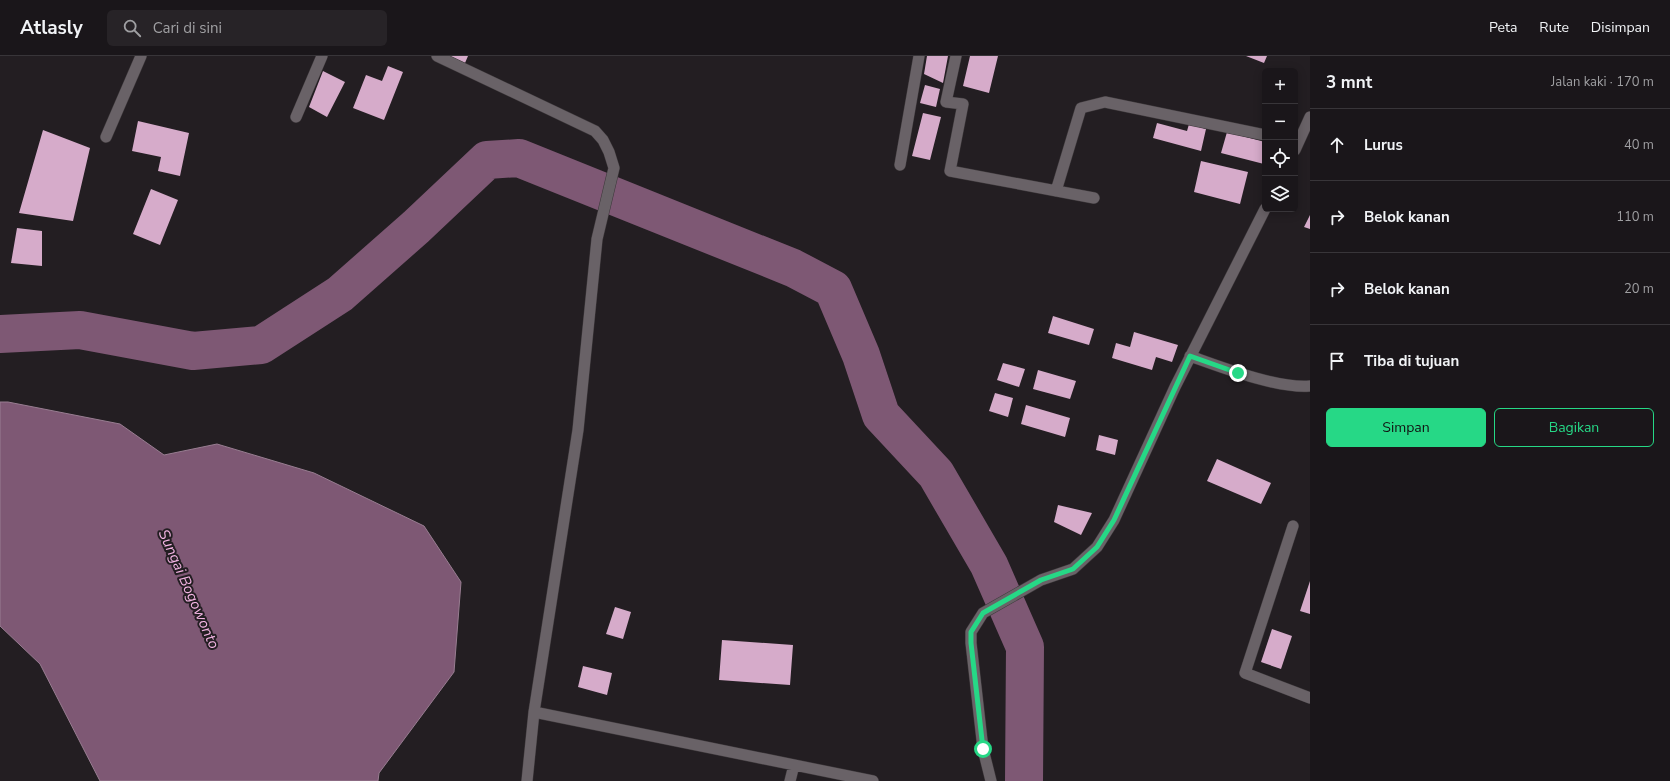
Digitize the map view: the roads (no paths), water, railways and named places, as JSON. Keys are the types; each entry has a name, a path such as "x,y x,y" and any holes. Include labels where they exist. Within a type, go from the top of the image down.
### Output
{"street":[{"path":"106,137 141,56"},
{"path":"296,117 322,56"},
{"path":"437,56 595,131 603,140 610,152 614,168 597,239 578,430 534,712 527,781"},
{"path":"900,165 919,56"},
{"path":"956,56 946,102 963,104 950,171 1094,198"},
{"path":"1056,191 1081,108 1105,102 1262,134"},
{"path":"1298,141 1310,117"},
{"path":"991,781 983,749 971,632 983,613 1041,580 1073,569 1097,547 1114,520 1190,356 1263,212"},
{"path":"1190,356 1238,373 1298,387 1310,386"},
{"path":"1293,526 1245,673 1310,698"},
{"path":"534,712 873,781"},
{"path":"790,781 794,765"}],"water":[{"name":"Sungai Bogowonto","path":"0,402 8,402 120,424 164,455 217,444 314,473 424,526 461,582 454,672 379,773 378,781 100,781 40,664 0,626"}],"waterway":[{"path":"0,334 80,330 193,351 261,345 340,294 416,227 487,160 519,158 793,268 833,289 861,355 881,415 936,474 989,565 1025,647 1024,781"}]}
